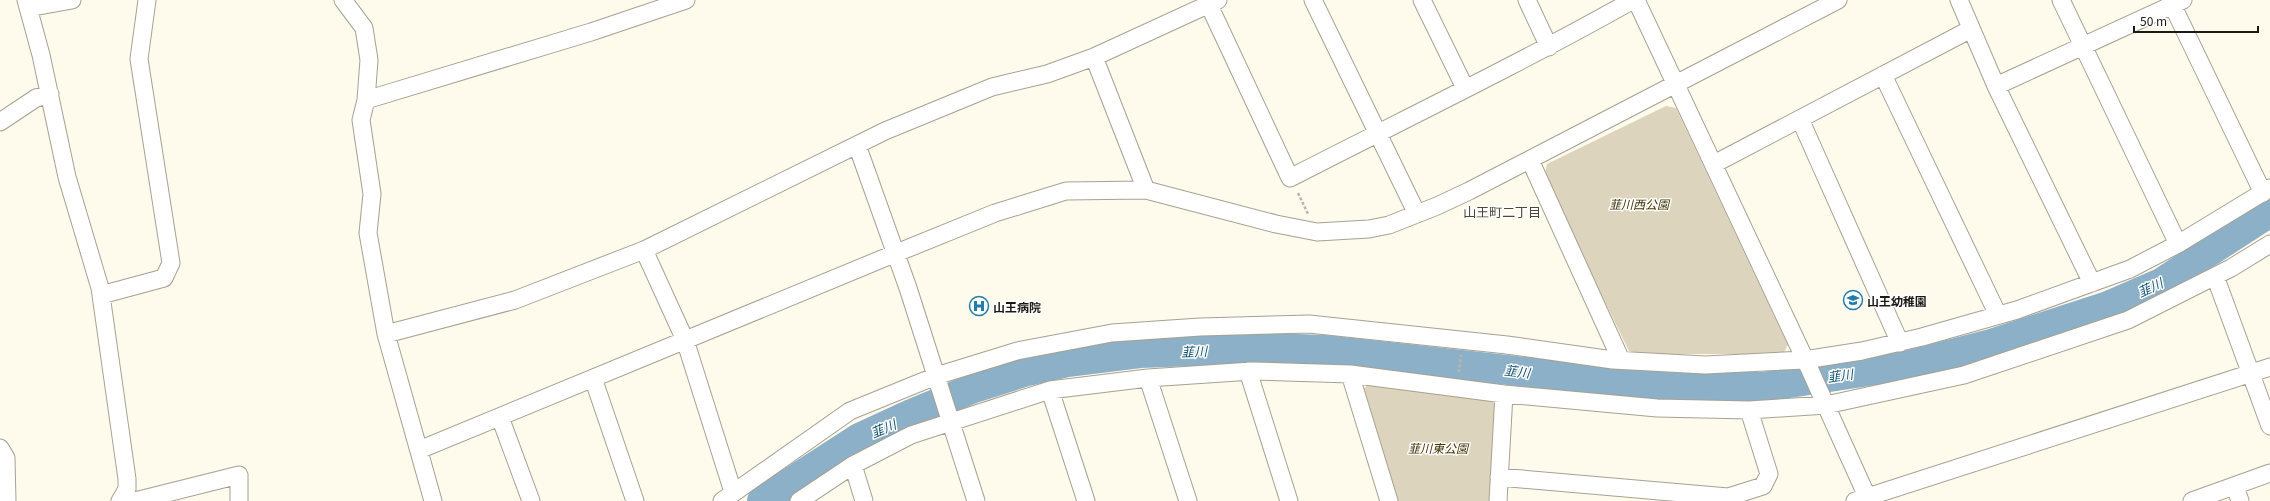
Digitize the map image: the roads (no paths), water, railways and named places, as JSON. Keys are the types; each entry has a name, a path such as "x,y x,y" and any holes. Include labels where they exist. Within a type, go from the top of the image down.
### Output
{"street":[{"path":"72,0 27,4 50,94 67,177 101,295 127,479 127,500 239,475 239,501"},
{"path":"101,295 164,278 171,264 139,59 147,0"},
{"path":"343,0 364,28 368,60 366,100 362,120 372,194 368,233 386,334 432,501"},
{"path":"366,100 591,32 686,0"},
{"path":"1313,0 1417,214"},
{"path":"1422,0 1465,88"},
{"path":"1527,0 1549,47"},
{"path":"386,334 516,300 644,250 886,131 992,87 1047,74 1094,57 1213,3 1290,178 1465,88 1549,47 1632,0"},
{"path":"1636,0 1823,399 1864,500 2270,366"},
{"path":"419,450 995,213 1066,191 1146,190 1276,224 1317,232 1369,229 1389,225 1469,191 1838,0"},
{"path":"1958,0 1996,86 2092,283"},
{"path":"2061,0 2178,244"},
{"path":"644,250 685,340 728,496 850,411 1017,351 1112,333 1200,327 1309,324 1621,360 1704,365 1807,365 1900,343 1998,315 2130,269 2178,244 2267,190 2175,2 1996,86"},
{"path":"1714,164 1971,29"},
{"path":"1094,57 1146,190"},
{"path":"1883,75 1998,315"},
{"path":"0,122 36,98 50,94"},
{"path":"1800,119 1900,343"},
{"path":"857,145 894,254 908,288 976,501"},
{"path":"1530,160 1621,360"},
{"path":"799,501 853,465 911,434 950,420 1050,390 1148,378 1248,371 1350,374 1504,394 1657,408 1749,410 1964,375 2128,320 2215,276 2270,244"},
{"path":"2215,276 2270,426"},
{"path":"1248,371 1289,501"},
{"path":"1350,374 1389,501"},
{"path":"593,378 635,501"},
{"path":"1148,378 1188,501"},
{"path":"1050,390 1086,501"},
{"path":"1498,501 1504,394"},
{"path":"1499,477 1728,497 1763,486 1769,474 1749,410"},
{"path":"500,417 531,501"},
{"path":"0,448 6,458 7,501"},
{"path":"853,465 864,501"},
{"path":"2192,501 2238,493 2270,473"}],"waterway":[{"name":"韮川","path":"762,501 859,438 911,414 974,388 1027,371 1067,362 1140,353 1271,348 1325,350 1645,385 1762,387 1909,365 1991,344 2108,306 2161,283 2270,212"}],"place":[{"name":"山王幼稚園","path":"1853,300"},
{"name":"山王病院","path":"979,306"}],"district":[{"name":"山王町二丁目","path":"1502,211"}],"park label":[{"name":"韮川西公園","path":"1639,203"},
{"name":"韮川東公園","path":"1438,447"}]}
